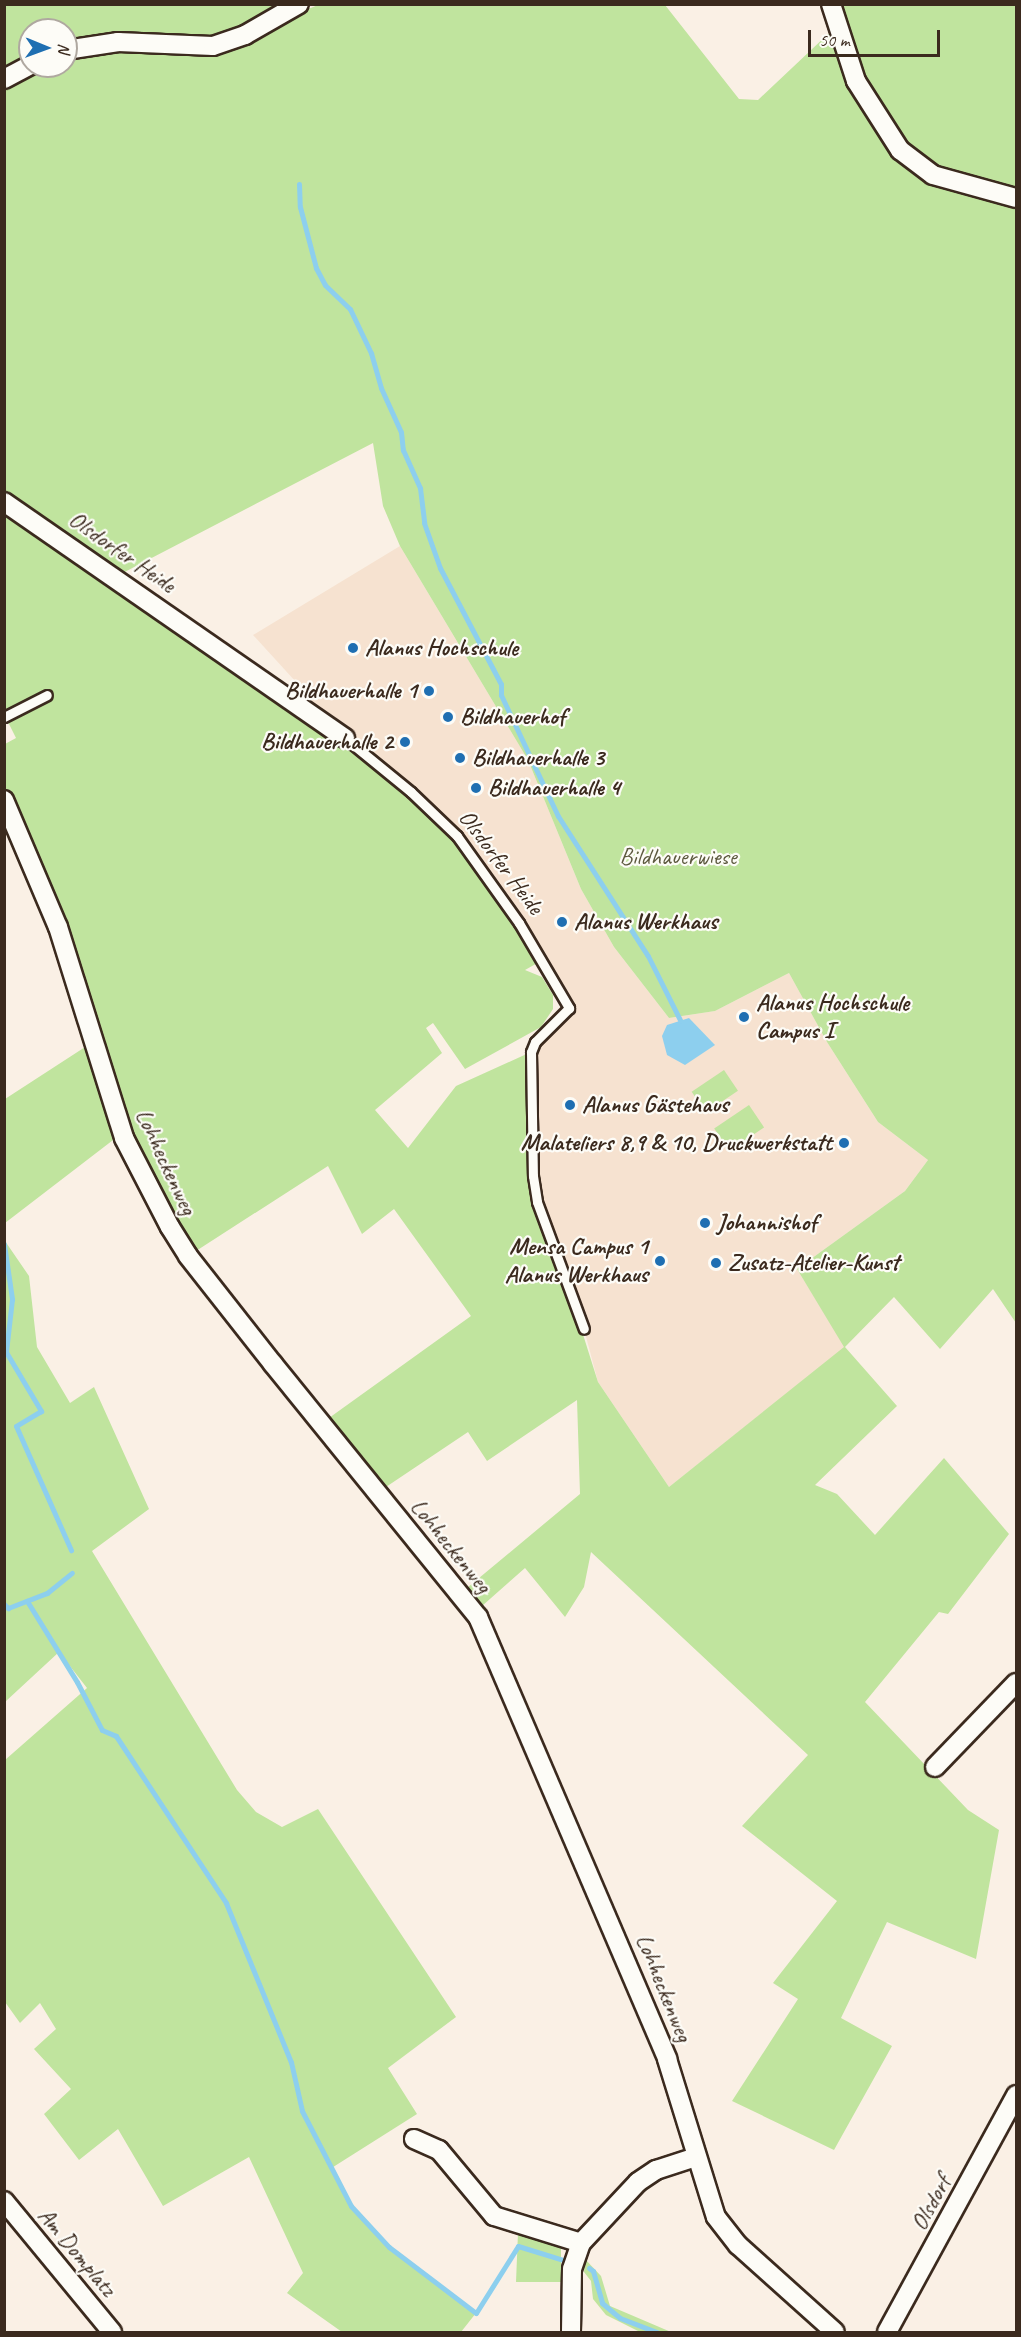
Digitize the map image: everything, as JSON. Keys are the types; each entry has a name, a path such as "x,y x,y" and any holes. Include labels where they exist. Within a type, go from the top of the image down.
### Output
{"street":[{"path":"78,48 118,42 213,46 245,35 299,4"},
{"path":"831,4 856,81 900,150 933,175 1017,198"},
{"path":"4,79 18,71"},
{"name":"Olsdorfer Heide","path":"4,502 345,738"},
{"name":"Lohheckenweg","path":"4,800 55,919 128,1148 174,1234 266,1356 463,1596 488,1636 663,2049 716,2217 729,2236 835,2332"},
{"path":"935,1767 1017,1683"},
{"name":"Olsdorf","path":"887,2332 1017,2095"},
{"path":"414,2139 439,2150 494,2216 581,2243"},
{"path":"571,2332 572,2269 581,2243 638,2182 656,2170 696,2157"},
{"name":"Am Domplatz","path":"4,2201 112,2332"}],"lane":[{"path":"4,717 47,695"},
{"name":"Olsdorfer Heide","path":"345,738 411,792 457,836 519,923 569,1008 535,1042 531,1052 533,1176 537,1202 584,1329"}],"shaded area":[{"name":"Alanus Hochschule Campus I","path":"400,546 528,760 581,889 614,947 669,1018 715,1011 789,973 827,1042 878,1122 928,1160 905,1191 797,1269 845,1347 669,1487 598,1382 584,1329 537,1202 531,1052 569,1007 519,923 285,695 296,682 253,635"}],"green space":[{"name":"Bildhauerwiese","path":"4,5 299,5 277,22 318,5 665,5 739,99 758,100 828,34 840,37 831,5 1016,5 1016,1323 993,1289 940,1349 894,1297 845,1347 897,1406 815,1485 837,1494 875,1535 944,1458 1009,1534 948,1614 939,1612 865,1702 968,1810 999,1830 976,1959 887,1922 841,2018 892,2046 834,2150 732,2101 798,1999 773,1983 837,1901 742,1826 808,1755 591,1552 584,1587 565,1617 525,1568 482,1606 467,1588 580,1494 577,1400 487,1461 468,1432 377,1493 322,1423 471,1316 394,1209 362,1234 328,1166 196,1251 117,1137 5,1223 5,1099 99,1038 68,931 5,788 5,744 16,738 4,714","holes":["373,443 383,506 400,546 528,760 581,889 614,947 669,1018 715,1011 789,973 827,1042 878,1122 928,1160 905,1191 797,1269 844,1347 669,1487 598,1382 533,1176 531,1052 456,1086 408,1148 375,1110 442,1053 426,1028 433,1023 465,1069 541,1027 553,1009 553,995 542,977 525,970 541,961 457,836 328,724 115,577"]},
{"path":"724,1070 738,1091 706,1113 692,1092"},
{"path":"749,1105 764,1127 729,1151 714,1128"},
{"path":"5,1241 29,1276 37,1347 70,1403 94,1387 149,1509 92,1551 237,1790 256,1812 282,1827 318,1809 456,2017 388,2068 417,2114 330,2169 351,2206 389,2247 476,2313 461,2332 342,2332 287,2293 303,2273 249,2157 163,2206 118,2129 79,2160 44,2114 71,2089 34,2049 56,2029 40,2003 20,2023 5,2002 5,1760 87,1688 59,1652 5,1702"},
{"path":"518,2233 561,2246 561,2282 516,2282"},
{"path":"585,2259 601,2276 610,2306 671,2332 640,2332 606,2315 593,2299 591,2281 584,2272"}],"water":[{"path":"689,1018 715,1045 685,1065 667,1055 662,1036 667,1025"}],"waterway":[{"path":"299,184 300,207 316,268 325,285 350,309 371,353 381,388 401,432 403,450 420,488 424,523 440,568 501,684 501,695 558,816 648,956 680,1020"},
{"path":"4,1244 12,1299 6,1352 41,1411 16,1426 71,1550"},
{"path":"4,1604 8,1608 47,1593 72,1573"},
{"path":"27,1601 77,1682 102,1730 116,1736 226,1903 291,2062 302,2111 351,2206 389,2247 476,2313 518,2246 563,2260"},
{"path":"589,2268 593,2271 602,2303 620,2318 657,2332"}],"place":[{"name":"Alanus Hochschule","path":"353,648"},
{"name":"Bildhauerhalle 1","path":"429,691"},
{"name":"Bildhauerhof","path":"448,717"},
{"name":"Bildhauerhalle 2","path":"405,742"},
{"name":"Bildhauerhalle 3","path":"460,758"},
{"name":"Bildhauerhalle 4","path":"476,788"},
{"name":"Alanus Werkhaus","path":"562,922"},
{"name":"Alanus Hochschule Campus I","path":"744,1017"},
{"name":"Alanus Gästehaus","path":"570,1105"},
{"name":"Malateliers 8,9 & 10, Druckwerkstatt","path":"844,1143"},
{"name":"Johannishof","path":"705,1223"},
{"name":"Mensa Campus 1 Alanus Werkhaus","path":"660,1261"},
{"name":"Zusatz-Atelier-Kunst","path":"716,1263"}]}
